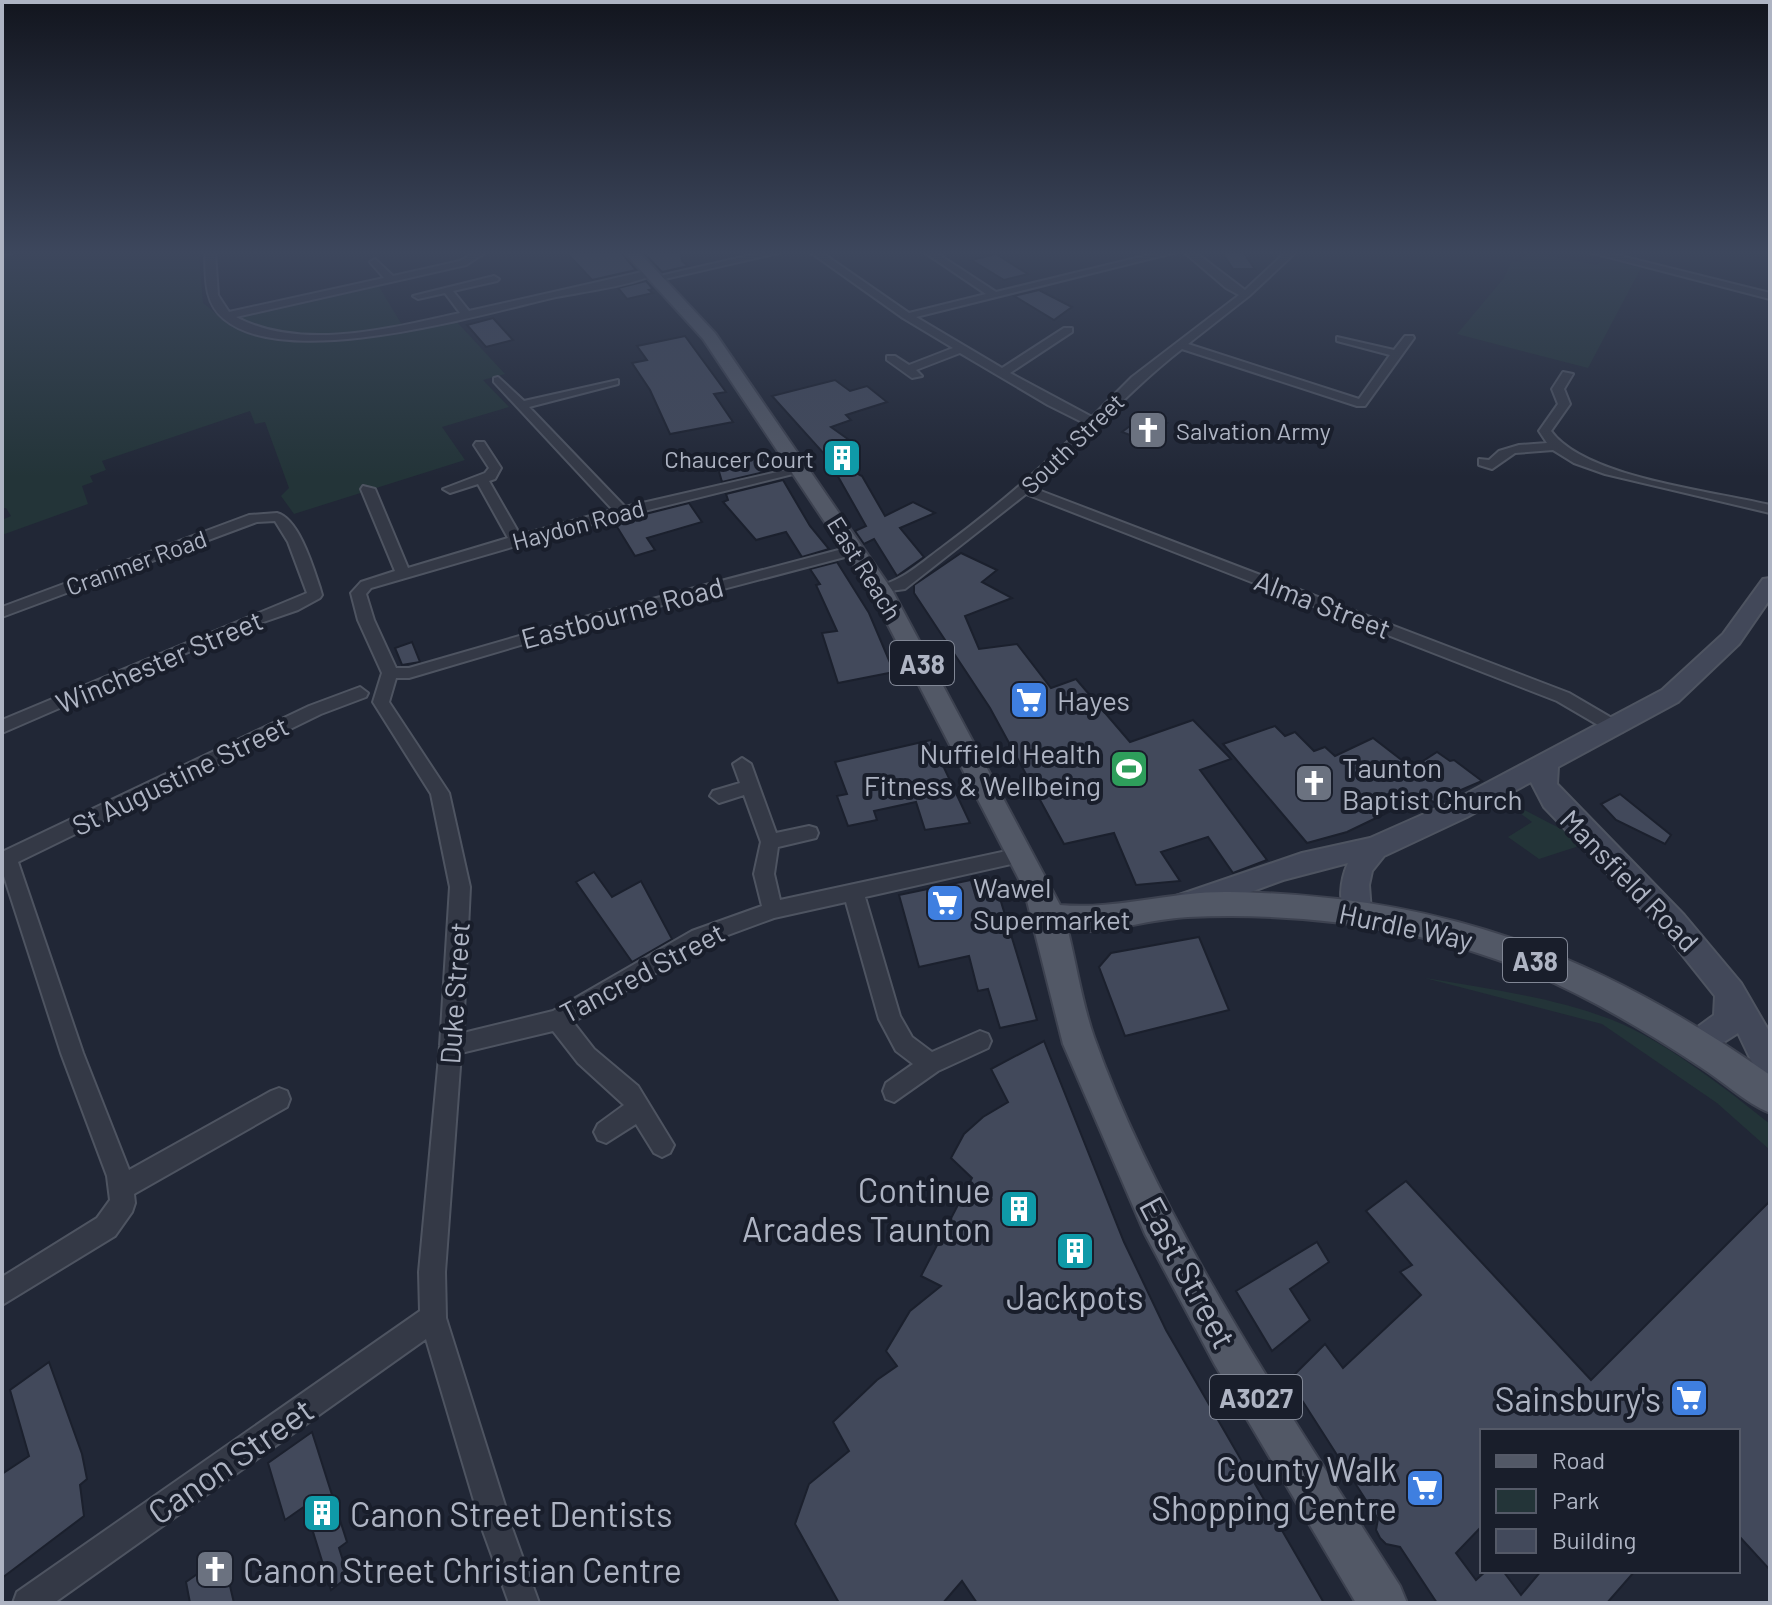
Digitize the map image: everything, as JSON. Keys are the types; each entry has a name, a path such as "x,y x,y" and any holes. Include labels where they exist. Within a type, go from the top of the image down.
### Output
{"main road":[{"name":"East Reach","path":"702,327 803,470 881,590 1050,917"},
{"path":"1182,905 1290,868 1346,852 1374,848 1616,728 1670,696 1713,658 1768,590"},
{"name":"Mansfield Road","path":"1546,762 1544,784 1553,800 1702,954 1751,1022 1770,1066"},
{"path":"1500,788 1522,790 1553,800"},
{"path":"1357,912 1355,885 1359,868 1374,848"},
{"name":"Hurdle Way","path":"1050,917 1109,919 1182,905 1295,906 1357,912 1503,947 1572,975 1699,1044 1770,1096"},
{"name":"East Street","path":"1050,917 1072,1018 1098,1088 1143,1184 1202,1303 1270,1422 1383,1603"},
{"path":"1699,1044 1729,1022 1730,992"}],"street":[{"path":"256,327 269,332 335,337 407,327"},
{"path":"925,327 1001,374 1094,423"},
{"name":"South Street","path":"881,590 900,586 1025,489 1136,379 1201,327"},
{"path":"1001,374 1068,330"},
{"path":"1350,418 1385,377 1385,368 1409,338"},
{"path":"1341,339 1395,353"},
{"path":"1178,344 1361,404"},
{"path":"907,370 960,349"},
{"path":"891,358 918,377"},
{"path":"1552,446 1545,431 1564,404 1558,389 1567,374"},
{"path":"498,380 621,511"},
{"path":"522,405 614,382"},
{"path":"450,489 482,480 495,468 480,445"},
{"path":"1483,462 1492,465 1498,456 1511,449 1552,446 1580,461 1671,490 1725,496 1770,509"},
{"name":"Haydon Road","path":"358,593 366,585 516,540 621,511 803,470"},
{"path":"482,480 516,540"},
{"path":"368,489 403,573"},
{"name":"Alma Street","path":"1025,489 1563,697 1616,728"},
{"name":"Winchester Street","path":"2,727 232,628 308,601 315,595 287,528 280,519 271,516"},
{"name":"Cranmer Road","path":"2,612 254,518 271,516"},
{"name":"Eastbourne Road","path":"385,688 409,673 626,610 855,550"},
{"name":"Duke Street","path":"358,593 385,688 440,793 460,887 451,1046 432,1272 433,1318 498,1531 524,1603"},
{"name":"St Augustine Street","path":"5,860 315,710 360,693"},
{"path":"742,764 770,842 764,874 773,910"},
{"path":"719,796 749,787"},
{"path":"770,842 809,833"},
{"name":"Tancred Street","path":"451,1046 558,1020 699,937 773,910 1020,855"},
{"path":"5,860 122,1196"},
{"path":"853,891 890,1019 904,1044 930,1064"},
{"path":"558,1020 586,1056 612,1077 640,1108 662,1145"},
{"path":"894,1091 930,1064 980,1041"},
{"path":"2,1292 106,1227 122,1196 279,1099"},
{"path":"606,1132 640,1108"},
{"name":"Canon Street","path":"28,1603 433,1318"}],"green space":[{"path":"2,327 403,327 405,330 461,327 505,374 483,380 509,407 442,427 465,460 294,514 281,496 289,488 265,422 255,424 250,411 102,461 106,470 90,476 93,482 82,486 88,504 2,535 2,520 11,516 6,508 2,508"},
{"path":"1463,327 1610,327 1588,368 1457,334"},
{"path":"1517,806 1563,830 1579,846 1539,859 1508,837 1532,822 1513,808"},
{"path":"1425,978 1574,1007 1641,1033 1699,1070 1770,1124 1770,1150 1717,1103 1602,1024"}],"building":[{"path":"469,327 501,327 513,340 486,347"},
{"path":"685,336 726,392 714,394 733,422 670,434 650,390 632,363 647,360 637,346"},
{"path":"835,380 850,391 867,386 887,402 846,415 851,420 831,427 852,442 841,465 862,476 885,516 913,502 935,513 900,528 924,557 897,576 874,539 864,544 855,531 866,526 827,457 772,396"},
{"name":"Salvation Army","path":"1143,416 1167,423 1148,442 1122,432"},
{"path":"766,454 777,469 722,482 718,468"},
{"path":"783,480 810,526 829,549 802,557 786,532 756,540 723,502 728,500 726,494"},
{"path":"689,503 702,522 647,538 655,550 635,556 614,522"},
{"path":"961,553 997,570 982,582 1012,598 965,616 979,649 1017,644 1051,688 1076,679 1130,742 1193,720 1231,759 1200,770 1267,860 1233,873 1208,837 1161,852 1180,881 1136,885 1114,833 1064,844 990,708 914,593 914,585"},
{"path":"837,562 869,613 894,672 838,683 822,633 837,631 816,585 820,584 810,569"},
{"path":"412,642 420,662 402,665 395,648"},
{"path":"1275,726 1285,736 1295,732 1314,751 1325,747 1335,756 1373,738 1412,768 1437,752 1450,761 1454,760 1482,781 1433,802 1424,795 1347,832 1307,843 1223,744"},
{"path":"931,740 970,823 925,830 916,802 874,811 877,820 848,826 837,796 847,794 835,762"},
{"path":"1620,794 1671,835 1665,844 1616,820 1601,804"},
{"path":"594,872 612,897 641,881 672,939 632,962 576,882"},
{"path":"985,877 988,884 995,882 1037,1020 1000,1028 988,989 978,991 969,956 919,967 899,895"},
{"path":"1199,937 1229,1010 1125,1036 1099,967 1111,953"},
{"path":"1044,1041 1124,1242 1166,1330 1324,1603 977,1603 962,1581 943,1603 839,1603 795,1524 809,1484 849,1451 833,1422 877,1380 897,1366 886,1351 910,1311 941,1286 921,1276 972,1178 951,1158 964,1134 983,1117 1008,1102 991,1069"},
{"path":"1406,1181 1591,1380 1770,1201 1770,1570 1740,1537 1740,1429 1480,1429 1480,1528 1456,1553 1476,1580 1484,1573 1504,1573 1521,1595 1539,1573 1633,1573 1607,1603 1437,1603 1400,1547 1386,1544 1380,1538 1376,1530 1378,1519 1289,1380 1325,1344 1343,1368 1421,1295 1400,1272 1412,1265 1366,1211"},
{"path":"1317,1242 1329,1262 1290,1289 1310,1320 1272,1351 1236,1291"},
{"path":"49,1362 82,1454 87,1479 80,1485 84,1516 2,1578 2,1474 29,1456 10,1390"},
{"name":"Canon Street Dentists","path":"312,1432 347,1542 339,1548 348,1577 331,1590 305,1506 285,1520 268,1463"},
{"name":"Canon Street Christian Centre","path":"223,1556 234,1603 190,1603 186,1582"}],"place":[{"name":"Salvation Army","path":"1148,430"},
{"name":"Chaucer Court","path":"842,458"},
{"name":"Hayes","path":"1029,700"},
{"name":"Nuffield Health Fitness & Wellbeing","path":"1129,769"},
{"name":"Taunton Baptist Church","path":"1314,783"},
{"name":"Wawel Supermarket","path":"945,903"},
{"name":"Continue Arcades Taunton","path":"1019,1209"},
{"name":"Jackpots","path":"1075,1251"},
{"name":"Sainsbury's","path":"1689,1398"},
{"name":"County Walk Shopping Centre","path":"1425,1488"},
{"name":"Canon Street Dentists","path":"322,1513"},
{"name":"Canon Street Christian Centre","path":"215,1569"}]}
